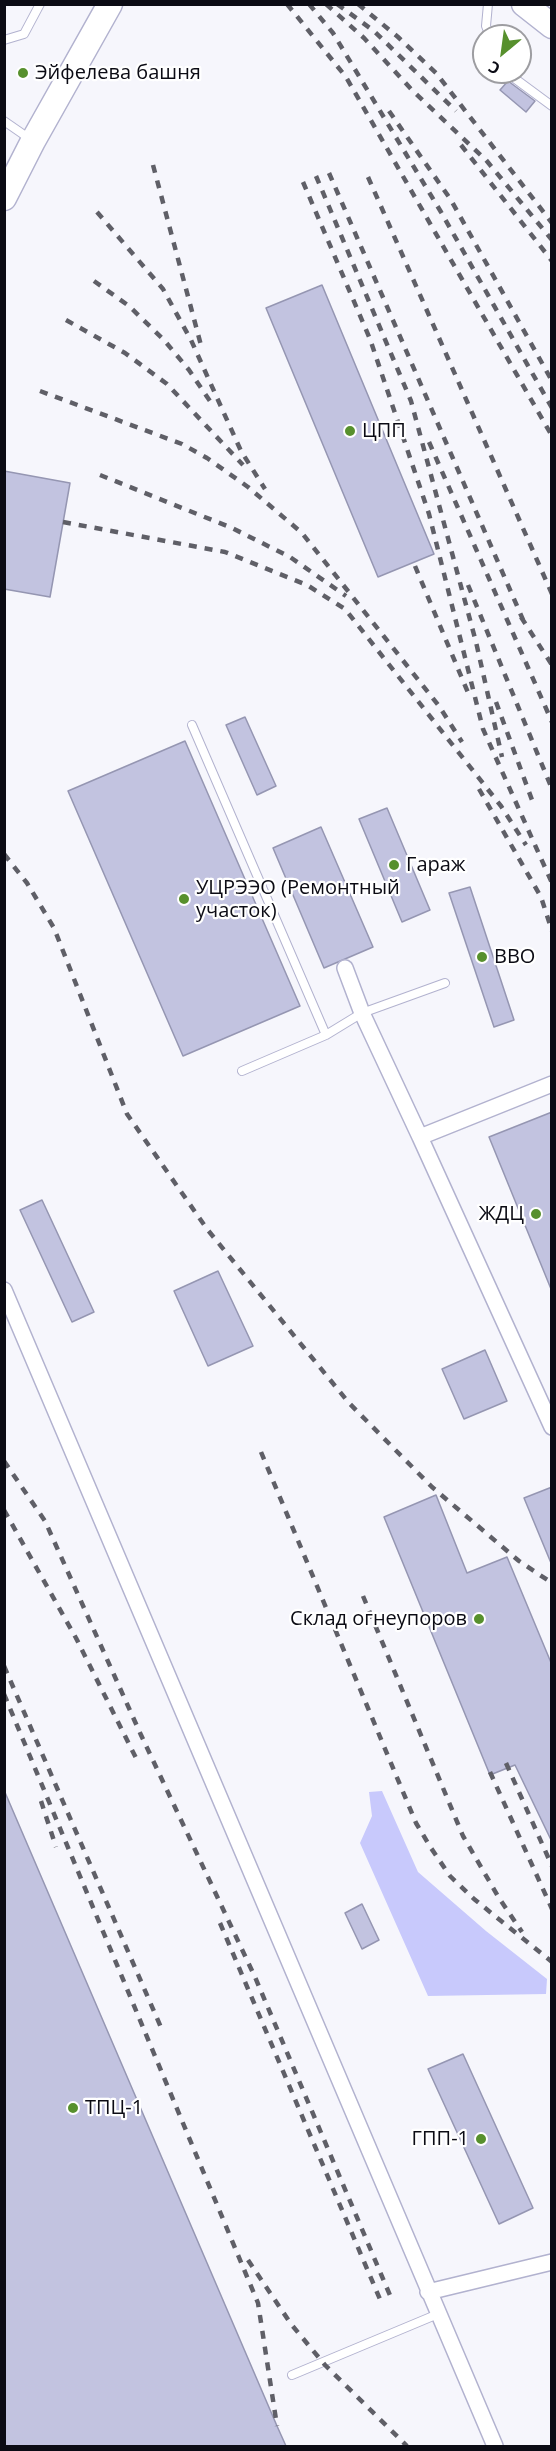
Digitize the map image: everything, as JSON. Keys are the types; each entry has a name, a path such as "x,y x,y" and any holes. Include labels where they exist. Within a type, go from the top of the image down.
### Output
{"main road":[{"path":"4,198 33,141 110,4"}],"street":[{"path":"345,968 362,1012 552,1427"},
{"path":"420,1137 552,1084"},
{"path":"4,1290 495,2446"},
{"path":"428,2292 552,2262"}],"lane":[{"path":"4,40 24,34 40,4"},
{"path":"486,24 488,4"},
{"path":"522,84 552,106"},
{"path":"4,120 33,141"},
{"path":"192,725 326,1035"},
{"path":"242,1071 326,1035 362,1012 445,983"},
{"path":"292,2375 438,2314"}],"shaded area":[{"path":"382,1791 418,1872 486,1931 547,1979 546,1994 428,1996 360,1843 372,1816 369,1792"}],"building":[{"path":"505,84 512,84 535,101 526,112 500,90"},
{"name":"ЦПП","path":"322,285 434,554 378,577 266,308"},
{"path":"4,471 70,483 50,597 4,589"},
{"path":"245,717 276,786 257,795 226,725"},
{"name":"УЦРЭЭО (Ремонтный участок)","path":"185,741 300,1006 183,1056 68,791"},
{"name":"Гараж","path":"387,808 430,910 402,922 359,819"},
{"path":"321,827 373,947 324,968 273,848"},
{"name":"ВВО","path":"470,887 514,1020 494,1027 449,893"},
{"name":"ЖДЦ","path":"552,1112 552,1289 551,1289 489,1137"},
{"path":"42,1200 94,1312 72,1322 20,1210"},
{"path":"218,1271 253,1346 208,1366 174,1291"},
{"path":"485,1350 507,1401 464,1419 442,1369"},
{"path":"552,1487 552,1563 551,1563 524,1498"},
{"name":"Склад огнеупоров","path":"436,1495 467,1573 507,1557 552,1665 552,1842 515,1765 490,1775 384,1517"},
{"name":"ТПЦ-1","path":"4,1790 277,2426 286,2446 4,2446"},
{"path":"362,1904 379,1940 362,1949 345,1913"},
{"name":"ГПП-1","path":"463,2054 533,2208 499,2224 428,2069"}],"railway":[{"path":"287,4 346,77 552,436"},
{"path":"309,4 333,33 441,212 552,408"},
{"path":"326,4 364,38 412,90 486,160 552,240"},
{"path":"337,4 374,31 456,111"},
{"path":"358,4 436,73 552,223"},
{"path":"389,111 451,200 552,381"},
{"path":"461,145 552,261"},
{"path":"153,165 202,349"},
{"path":"329,173 524,622"},
{"path":"316,176 411,401 476,642 502,757"},
{"path":"368,177 552,594"},
{"path":"303,182 370,339 429,514 483,729 552,883"},
{"path":"97,212 163,289 191,340 241,451 265,489"},
{"path":"94,281 129,306 164,340 189,370 214,407"},
{"path":"66,320 125,353 167,384 243,465"},
{"path":"40,391 182,444 207,458 248,487 302,533 439,706 462,742"},
{"path":"429,442 552,722"},
{"path":"100,475 232,528 290,557 346,596"},
{"path":"63,522 225,552 307,585 345,609 501,806 526,845"},
{"path":"415,566 469,695"},
{"path":"468,585 552,789"},
{"path":"521,617 552,665"},
{"path":"496,702 532,800"},
{"path":"479,789 541,897 552,931"},
{"path":"4,854 27,883 54,928 127,1114 207,1229 349,1403 432,1487 519,1561 552,1583"},
{"path":"261,1452 416,1823 450,1876 474,1899 552,1962"},
{"path":"4,1461 45,1521 141,1735 255,1977 392,2300"},
{"path":"4,1510 76,1638 136,1758"},
{"path":"363,1596 463,1836 522,1932"},
{"path":"4,1666 163,2032"},
{"path":"4,1694 258,2303 277,2426"},
{"path":"506,1763 552,1866"},
{"path":"490,1772 552,1909"},
{"path":"41,1801 56,1847"},
{"path":"220,1923 382,2304"},
{"path":"248,2260 291,2324 325,2365 407,2446"}],"place":[{"name":"Эйфелева башня","path":"23,73"},
{"name":"ЦПП","path":"350,431"},
{"name":"Гараж","path":"394,865"},
{"name":"УЦРЭЭО (Ремонтный участок)","path":"184,899"},
{"name":"ВВО","path":"482,957"},
{"name":"ЖДЦ","path":"536,1214"},
{"name":"Склад огнеупоров","path":"479,1619"},
{"name":"ТПЦ-1","path":"73,2108"},
{"name":"ГПП-1","path":"481,2139"}]}
